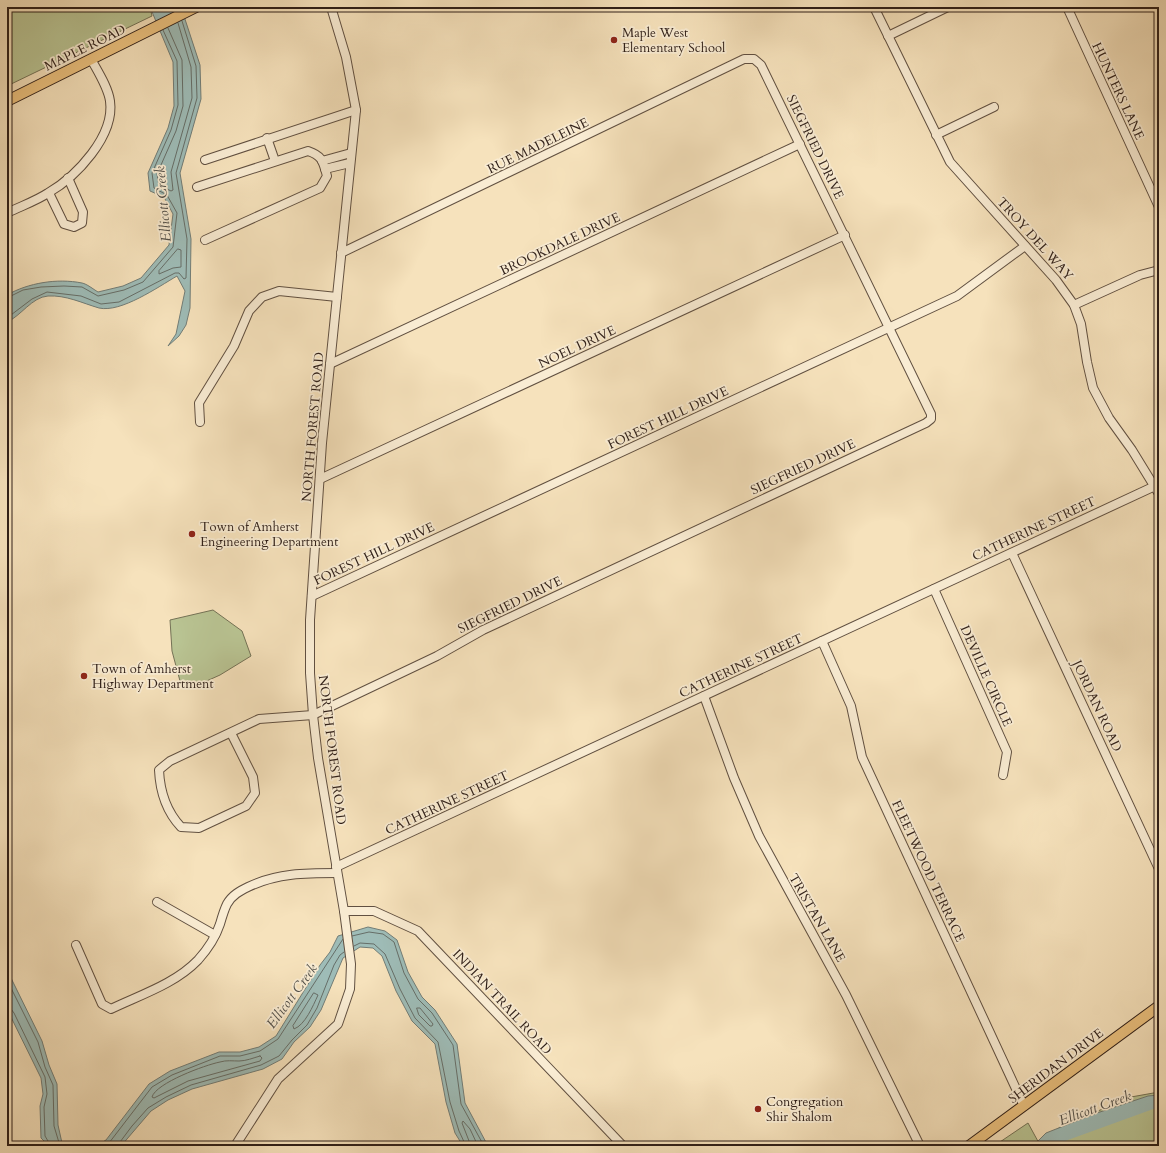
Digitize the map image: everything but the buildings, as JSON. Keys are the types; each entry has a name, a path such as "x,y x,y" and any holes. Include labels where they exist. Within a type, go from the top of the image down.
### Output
{"main road":[{"name":"MAPLE ROAD","path":"7,101 92,60 193,8"},
{"name":"SHERIDAN DRIVE","path":"969,1146 1159,1006"}],"street":[{"name":"NORTH FOREST ROAD","path":"235,1146 278,1079 338,1024 350,989 351,964 345,933 344,911 318,758 310,673 312,596 320,479 330,364 356,110 346,57 331,7"},
{"name":"TROY DEL WAY","path":"874,7 950,162 1056,280 1074,304 1081,324 1086,362 1093,388 1108,418 1159,494"},
{"path":"888,36 948,7"},
{"name":"HUNTERS LANE","path":"1067,7 1159,207"},
{"name":"SIEGFRIED DRIVE","path":"313,715 437,656 483,630 926,423 931,419 931,414 761,65 754,59 744,59"},
{"name":"RUE MADELEINE","path":"341,253 744,59"},
{"path":"7,213 49,193 80,168 94,150 105,129 111,111 108,92 92,60"},
{"path":"936,135 994,107"},
{"path":"205,160 356,110"},
{"path":"268,138 275,161"},
{"name":"BROOKDALE DRIVE","path":"330,364 800,144"},
{"path":"196,187 308,150 318,154 327,176 320,188 205,240"},
{"path":"322,161 351,153"},
{"path":"325,169 350,163"},
{"path":"49,193 64,224 74,227 82,223 83,212 68,178"},
{"name":"NOEL DRIVE","path":"320,479 845,235"},
{"name":"FOREST HILL DRIVE","path":"312,596 957,296 1025,246"},
{"path":"1074,304 1140,275 1159,270"},
{"path":"200,422 199,403 234,346 249,311 262,297 278,291 337,297"},
{"name":"CATHERINE STREET","path":"337,870 704,696 1155,486"},
{"name":"JORDAN ROAD","path":"1012,552 1159,869"},
{"name":"DEVILLE CIRCLE","path":"934,589 1007,752 1003,775"},
{"name":"FLEETWOOD TERRACE","path":"822,641 851,706 862,757 1024,1106"},
{"name":"TRISTAN LANE","path":"704,696 734,778 759,836 846,995 920,1146"},
{"path":"231,733 252,777 255,793 246,806 199,828 182,827 170,815 160,785 159,770 170,761 259,719 313,715"},
{"path":"76,944 102,1004 111,1009 179,976 199,959 215,935 229,900 237,892 268,878 290,874 337,870"},
{"path":"157,902 215,935"},
{"name":"INDIAN TRAIL ROAD","path":"344,911 374,911 418,931 623,1146"}],"green space":[{"path":"7,7 150,7 152,16 7,86"},
{"path":"213,610 242,631 251,656 220,675 191,688 180,681 172,651 170,620"},
{"path":"1159,1092 1159,1146 994,1146 1028,1123 1040,1145 1060,1127 1131,1097"}],"water":[{"path":"150,7 181,7 200,65 201,99 180,173 191,239 190,308 186,325 179,336 168,346 176,334 185,291 177,276 139,298 118,307 108,309 99,308 61,297 42,297 7,322 7,295 15,291 24,287 53,281 82,283 98,292 123,286 141,278 169,245 173,214 164,197 150,191 148,173 168,128 174,106 173,62"},
{"path":"368,927 385,931 397,940 408,972 422,997 435,1010 457,1044 465,1103 488,1146 463,1146 455,1133 446,1102 435,1044 412,1021 396,991 382,956 373,948 360,947 343,958 321,1010 310,1027 294,1042 282,1059 263,1069 192,1089 168,1100 151,1111 121,1146 96,1146 106,1140 149,1084 170,1071 219,1052 240,1052 259,1047 276,1036 320,965 330,952 338,936"},
{"path":"7,974 11,978 42,1041 49,1065 57,1084 58,1125 62,1143 72,1146 49,1146 41,1138 40,1106 43,1094 41,1078 7,1009"},
{"path":"1159,1095 1159,1104 1098,1121 1051,1138 1044,1146 1033,1146 1046,1133 1094,1114 1148,1096"}],"waterway":[{"name":"Ellicott Creek","path":"1043,1146 1046,1142 1159,1101"}],"place":[{"name":"Maple West Elementary School","path":"614,40"},
{"name":"Town of Amherst Engineering Department","path":"192,534"},
{"name":"Town of Amherst Highway Department","path":"84,676"},
{"name":"Congregation Shir Shalom","path":"758,1109"}]}
